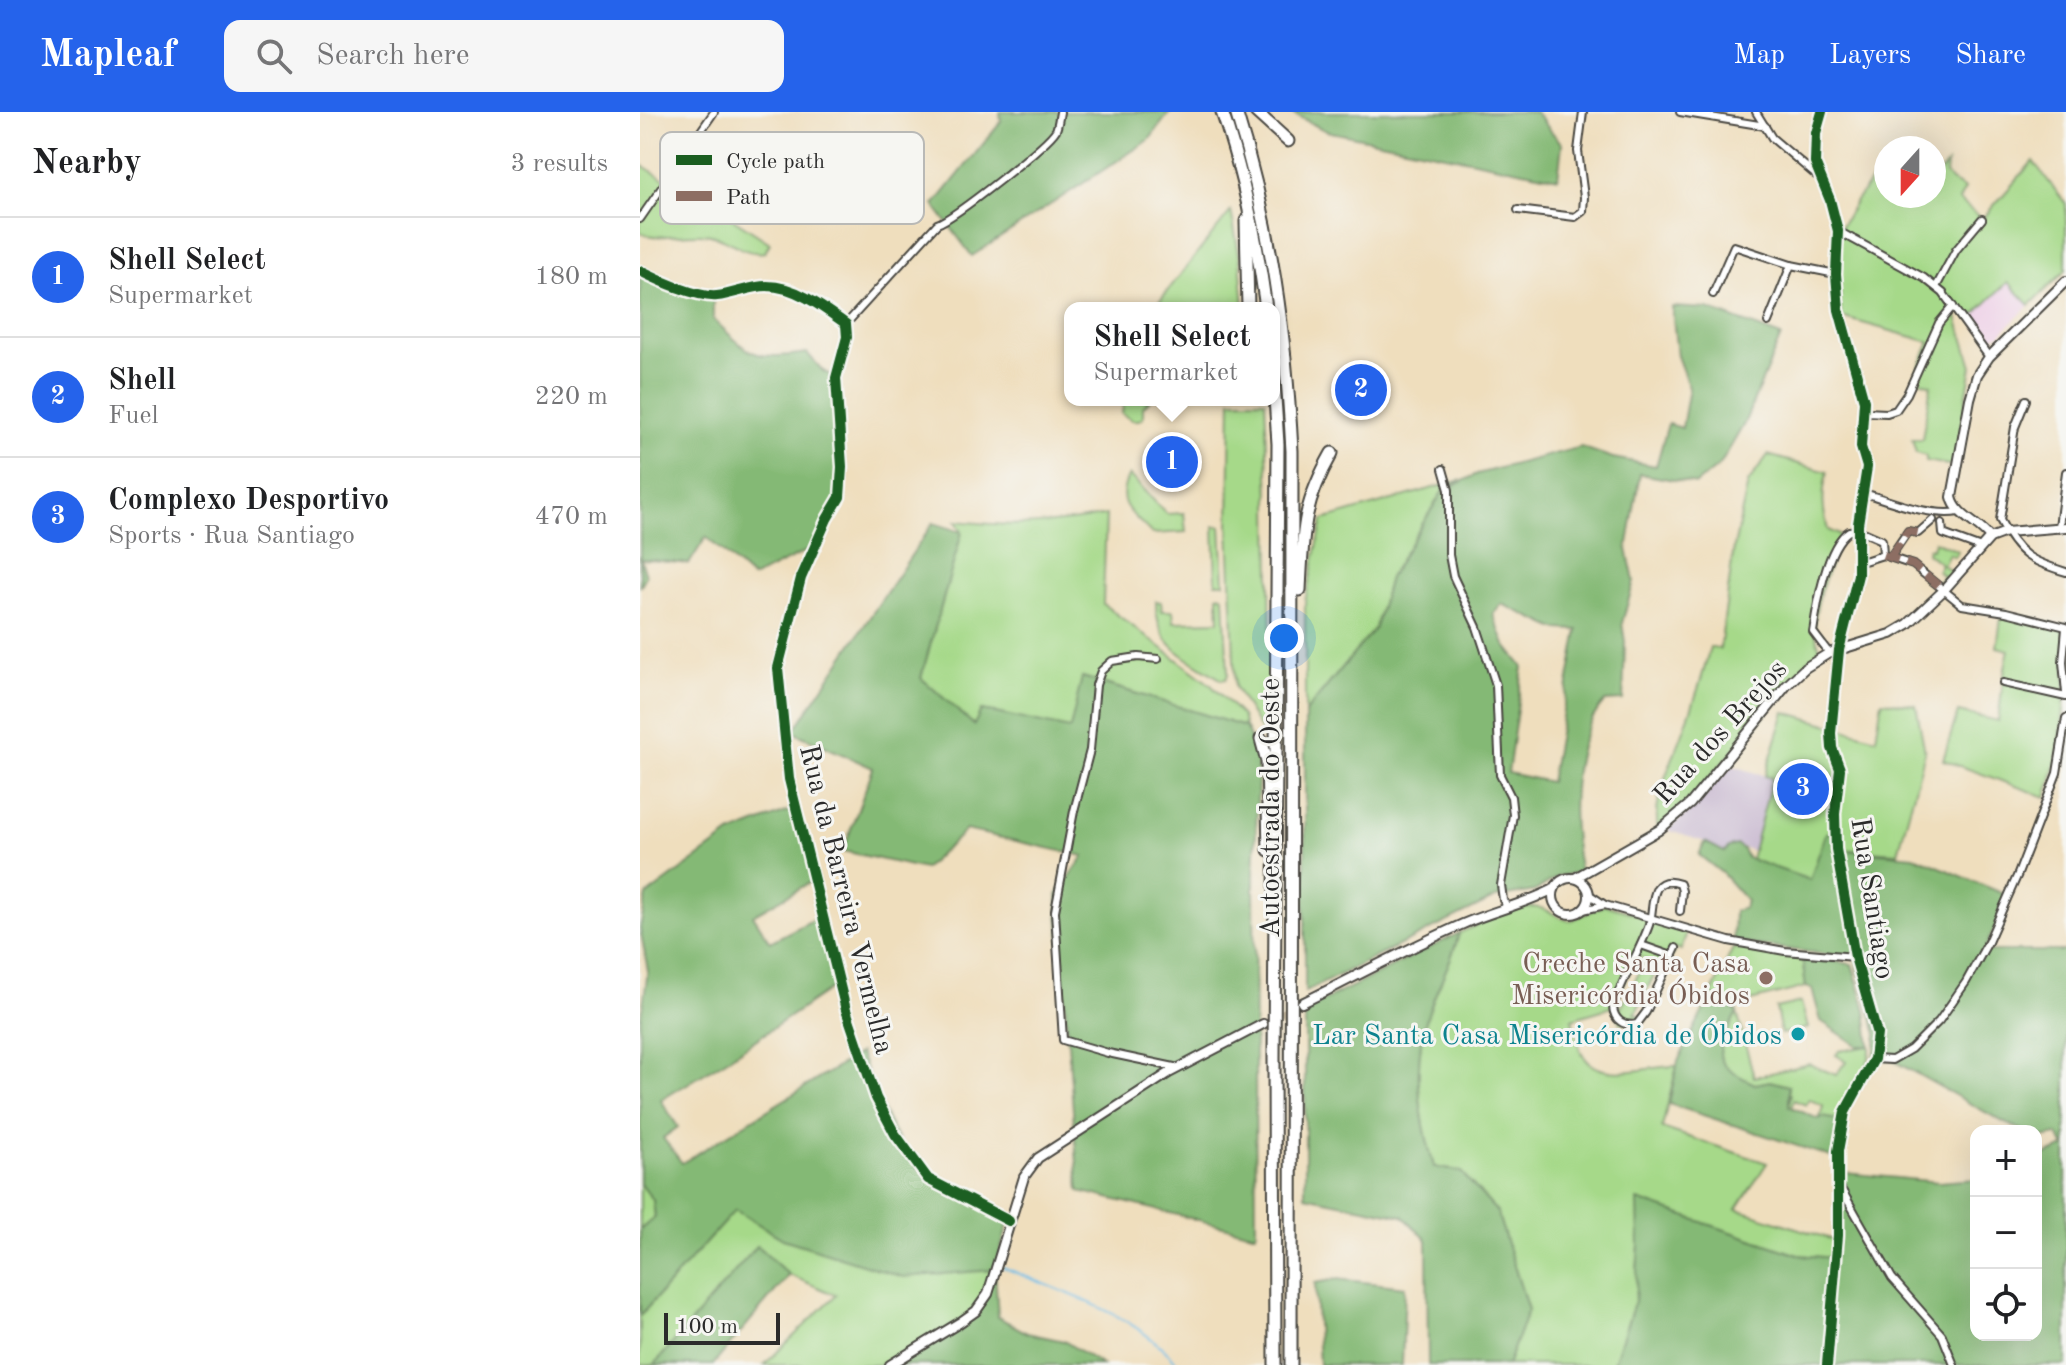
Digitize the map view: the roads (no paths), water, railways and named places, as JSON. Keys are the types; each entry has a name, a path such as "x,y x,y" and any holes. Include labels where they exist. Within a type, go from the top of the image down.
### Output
{"highway":[{"path":"1222,112 1244,185 1260,259 1265,302"},
{"name":"Autoestrada do Oeste","path":"1236,112 1266,225 1280,302"},
{"path":"1256,112 1288,141"},
{"path":"1244,185 1248,302"},
{"name":"Autoestrada do Oeste","path":"1280,304 1292,451 1291,1365"},
{"name":"Autoestrada do Oeste","path":"1275,1365 1278,444 1276,406"},
{"path":"1293,622 1300,594 1307,504 1332,453"},
{"path":"1261,739 1267,761 1269,875 1276,922"}],"street":[{"path":"700,132 714,112"},
{"path":"640,271 713,296 768,286 791,291 821,306 846,324 937,224 946,221 987,190 1048,138 1056,130 1060,112"},
{"path":"1518,210 1575,217 1583,211 1578,151 1583,112"},
{"path":"1680,112 1765,126"},
{"path":"1756,112 1772,138 1821,179"},
{"name":"Rua Santiago","path":"1822,112 1815,153 1838,231 1836,274 1839,310 1865,412 1861,447 1867,467 1861,492 1858,563 1855,590 1839,650 1831,733 1832,748 1840,769 1835,814 1836,849 1855,957 1877,1034 1874,1059"},
{"path":"640,219 660,190"},
{"path":"1936,287 1956,250 1982,219"},
{"path":"1838,231 1936,287 1989,357"},
{"path":"1713,294 1734,246 1791,265 1836,274"},
{"path":"1768,322 1791,265"},
{"path":"1955,512 1953,502 1970,399 1977,375 1989,357 2066,281"},
{"path":"1865,412 1887,413 1896,410 1909,391 1939,323 1953,306"},
{"name":"Rua da Barreira Vermelha","path":"846,324 847,337 836,378 842,467 840,497 801,578 778,668 789,779 846,1010 876,1098 902,1145 928,1179 1009,1221"},
{"path":"2026,400 2015,427 2000,520 2006,532 2031,561 2066,572"},
{"path":"1443,469 1449,490 1449,555 1453,576 1477,627 1496,685 1500,775 1511,797 1513,815 1501,885 1507,906"},
{"path":"1861,492 1909,507 1955,512 1980,526 1990,538 2006,532 2062,527 2066,473"},
{"path":"1929,509 1933,520"},
{"path":"1942,523 1955,512"},
{"path":"1933,520 1942,523"},
{"path":"1887,556 1908,531 1918,533 1933,520"},
{"path":"1942,523 1943,534 1981,548"},
{"path":"1829,653 1813,632 1816,608 1837,544 1844,534 1859,530 1882,540 1887,556"},
{"name":"Rua dos Brejos","path":"1575,878 1659,830 1690,804 1786,686 1805,668 1829,653 1891,634 1908,624 1944,590 1990,538"},
{"path":"1858,563 1887,556 1913,565 1962,605 2006,612 2066,628 2063,662 2066,695 2003,683"},
{"path":"1158,659 1138,657 1112,661 1101,671 1096,685 1090,750 1074,811 1055,911 1063,1040 1179,1068"},
{"path":"1827,1365 1838,1235 1838,1151 1845,1112 1874,1059 1892,1060 1911,1049 1939,1021 1968,978 1988,942 2018,874 2057,773 2066,718"},
{"path":"2063,736 2066,727"},
{"path":"1583,910 1592,870"},
{"path":"1302,1003 1461,925 1507,906 1532,900 1554,889 1562,880 1575,878 1605,905 1729,941 1785,951 1855,957"},
{"path":"1676,948 1646,1012 1637,1024 1629,1026 1621,1023 1613,1007 1651,918 1657,888 1663,882 1671,880 1680,884 1680,911"},
{"path":"1554,889 1555,904"},
{"path":"1532,900 1555,904 1568,914 1605,905"},
{"path":"1641,945 1672,956"},
{"path":"890,1365 976,1311 988,1294 1024,1177 1038,1158 1179,1068 1263,1024"},
{"path":"1838,1182 1892,1278 1942,1335 1954,1365"}],"waterway":[{"path":"1003,1267 1120,1318 1161,1346 1179,1365"}],"tunnel":[{"path":"1271,1020 1302,1003"}],"place":[{"name":"Shell","path":"1361,390"},
{"name":"Shell Select","path":"1172,462"},
{"name":"Complexo Desportivo","path":"1803,789"},
{"name":"Creche Santa Casa Misericórdia Óbidos","path":"1766,978"},
{"name":"Lar Santa Casa Misericórdia de Óbidos","path":"1798,1034"}]}
